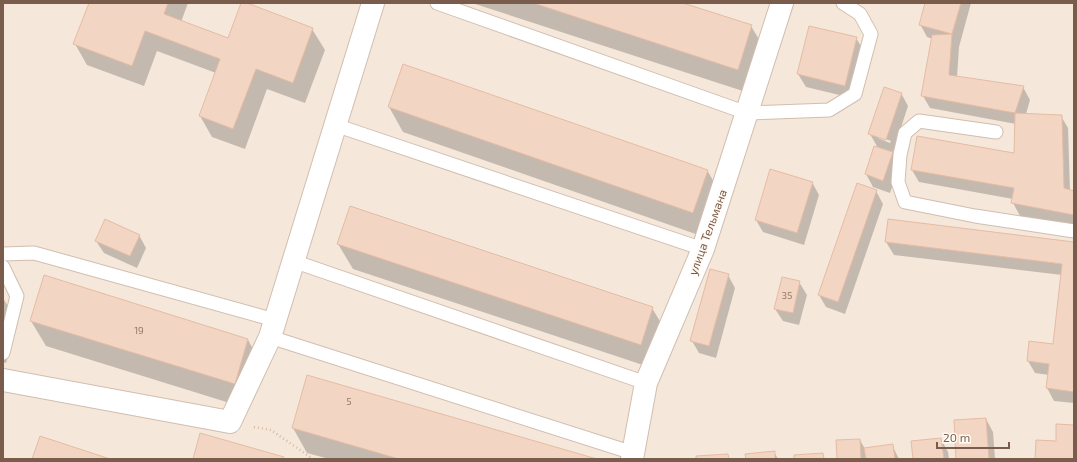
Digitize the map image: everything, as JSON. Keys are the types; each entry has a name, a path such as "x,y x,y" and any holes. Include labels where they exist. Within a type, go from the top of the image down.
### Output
{"street":[{"path":"3,380 230,422 272,328 373,3"},
{"name":"улица Тельмана","path":"632,456 646,383 703,249 782,3"}],"lane":[{"path":"437,3 746,113 829,110 855,94 871,34 860,14 842,3"},
{"path":"996,132 919,121 905,133 900,155 898,182 905,202 975,216 1074,231"},
{"path":"335,125 703,249"},
{"path":"3,254 34,253 272,328 632,456"},
{"path":"293,262 646,383"},
{"path":"3,267 17,296 3,353"}],"path":[{"path":"230,422 271,430 313,459"}],"shaded area":[{"path":"3,3 1074,3 1074,459 3,459"}],"building":[{"path":"89,3 168,3 164,14 228,38 241,3 247,3 313,28 293,83 256,69 233,129 199,116 220,59 145,31 132,66 73,44"},
{"path":"533,3 683,3 752,25 738,70"},
{"path":"925,3 961,3 952,34 919,25"},
{"path":"809,26 857,37 845,86 797,74"},
{"path":"952,34 949,75 1024,86 1015,113 921,96 932,35"},
{"path":"403,64 708,170 693,213 388,107"},
{"path":"884,87 902,93 886,140 868,134"},
{"path":"1015,113 1062,115 1064,188 1074,191 1074,215 1011,203 1014,188 911,170 917,136 1014,153"},
{"path":"874,146 893,152 883,181 865,174"},
{"path":"770,169 813,182 797,233 755,220"},
{"path":"857,183 877,190 838,302 818,295"},
{"path":"350,206 653,307 641,345 337,244"},
{"path":"105,219 140,235 130,256 95,241"},
{"path":"888,219 1074,242 1074,392 1046,388 1049,364 1027,361 1029,341 1053,344 1062,264 885,242"},
{"path":"710,269 729,274 709,346 690,341"},
{"path":"44,275 248,339 235,384 30,321"},
{"path":"782,277 800,281 793,313 774,309"},
{"path":"307,375 597,459 399,459 292,428"},
{"path":"986,418 989,459 956,459 954,420"},
{"path":"1056,424 1074,425 1074,459 1035,459 1036,440 1056,441"},
{"path":"200,433 284,457 283,459 193,459"},
{"path":"40,436 110,459 32,459"},
{"path":"941,438 944,459 913,459 911,441"},
{"path":"860,439 861,459 837,459 836,440"},
{"path":"893,444 895,459 866,459 864,448"},
{"path":"775,451 775,459 746,459 745,454"},
{"path":"823,453 824,459 794,459 794,455"},
{"path":"728,454 729,459 696,459 696,456"}]}
